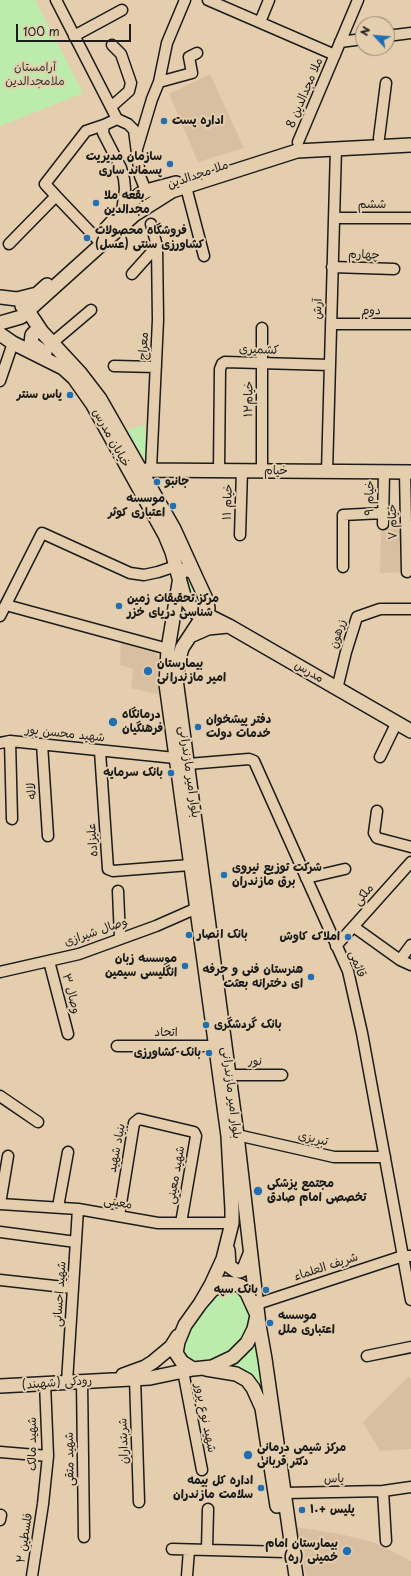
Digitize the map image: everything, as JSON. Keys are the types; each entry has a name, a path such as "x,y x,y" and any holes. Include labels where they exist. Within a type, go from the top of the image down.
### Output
{"main road":[{"name":"ملا مجدالدین","path":"0,298 17,299 37,294 97,239 131,202 172,192 297,151 379,138 411,138"},
{"name":"ملا مجدالدین","path":"0,323 21,317 134,215 149,197 182,182 241,160 298,142 411,145"},
{"path":"0,298 28,311"},
{"name":"خیابان مدرس","path":"0,334 13,343 63,368 74,378 92,405 165,535 185,599 191,609 196,613 205,616 208,608 206,599 146,469 100,399 80,373 42,332 28,311"},
{"path":"42,332 35,332 32,335 31,343 63,368"},
{"name":"خیام","path":"146,469 408,472"},
{"path":"178,575 184,570 189,570 194,573"},
{"name":"بلوار امیر مازندرانی","path":"178,575 171,635 168,648 166,684 228,1136 232,1223 223,1259 200,1304"},
{"name":"بلوار امیر مازندرانی","path":"205,616 188,640 179,659 176,679 237,1135 257,1310 296,1576"},
{"name":"مدرس","path":"205,616 229,626 411,731"},
{"path":"171,635 176,632 181,633 188,640 208,628 229,626"},
{"path":"228,1240 228,1260 229,1266 232,1269 240,1271 244,1269 250,1250"},
{"path":"193,1369 212,1367 233,1357 241,1351 247,1343 251,1336 257,1310 241,1286 225,1282 212,1290 185,1324 178,1342 176,1354 182,1362 193,1369 236,1374 247,1380 258,1396 262,1408 288,1576"},
{"name":"رودکی (شهبند)","path":"114,1379 145,1367 153,1362 171,1347 185,1324"},
{"path":"153,1362 161,1361 165,1364 166,1368 164,1373 158,1376"},
{"name":"رودکی (شهبند)","path":"0,1386 158,1376 193,1369"}],"street":[{"path":"56,0 117,119 128,124 134,130 140,176 149,197"},
{"path":"137,149 152,98 159,82 167,43 185,0"},
{"path":"208,0 335,55"},
{"path":"260,22 269,0"},
{"name":"ملا مجدالدین 8","path":"298,142 358,0"},
{"path":"74,36 122,10"},
{"path":"395,35 411,33"},
{"path":"340,42 355,40"},
{"path":"111,107 129,91 131,83 121,54 112,45"},
{"path":"159,82 192,73 189,57 197,53"},
{"path":"379,138 386,83"},
{"path":"97,239 45,184 86,131 117,119"},
{"path":"104,125 103,133 121,168 124,179 125,189 122,212"},
{"name":"آرش","path":"327,472 332,267 340,144"},
{"path":"186,187 204,256"},
{"path":"9,244 56,196"},
{"name":"ششم","path":"334,218 411,218"},
{"name":"معراج","path":"146,469 156,366 158,320 157,246 151,224"},
{"path":"132,274 157,246"},
{"name":"چهارم","path":"332,267 394,269"},
{"path":"52,343 91,310"},
{"name":"دوم","path":"331,324 411,324"},
{"name":"خیام۱۲","path":"262,328 262,471"},
{"path":"0,381 13,343"},
{"name":"کشمیری","path":"219,470 220,369 222,364 225,362 330,365"},
{"path":"114,366 156,366"},
{"name":"خیام ۱۱","path":"240,535 242,470"},
{"name":"خیام ۹","path":"383,524 384,472"},
{"name":"خیام ۷","path":"407,572 408,472"},
{"path":"343,567 343,514 383,514"},
{"path":"0,616 42,533 130,573 144,575 158,572 178,575"},
{"path":"6,605 168,648"},
{"name":"زرهون","path":"337,689 346,652 357,617 380,609 411,609"},
{"path":"380,757 397,722"},
{"path":"5,742 12,819"},
{"name":"شهید محسن پور","path":"5,742 42,744 175,758"},
{"name":"لاله","path":"42,744 48,836"},
{"name":"علیزاده","path":"100,750 108,869 113,871 190,865"},
{"name":"قائمی","path":"188,764 249,759 254,761 348,971 362,1033 385,1157 407,1256 411,1300"},
{"path":"377,811 374,833 377,838 411,847"},
{"name":"ملکی","path":"336,946 411,862"},
{"path":"306,878 345,869"},
{"path":"118,891 120,938"},
{"name":"وصال شیرازی","path":"0,972 79,954 156,926 197,908"},
{"path":"354,927 400,960 411,965"},
{"path":"400,960 411,945"},
{"name":"وصال ۳","path":"49,960 68,1034"},
{"name":"اتحاد","path":"117,1046 216,1046"},
{"name":"نور","path":"229,1075 282,1075"},
{"path":"0,1096 38,1122"},
{"name":"بنیاد شهید","path":"119,1216 134,1123 136,1120 139,1119 194,1132"},
{"name":"شهید معینی","path":"181,1223 196,1136 194,1132"},
{"name":"تبریزی","path":"237,1135 334,1156 385,1157"},
{"path":"58,1207 68,1152"},
{"path":"0,1204 8,1156"},
{"name":"معینی","path":"0,1204 78,1208 158,1223 232,1223"},
{"name":"شهید احسانی","path":"67,1382 78,1208"},
{"path":"0,1232 76,1242"},
{"name":"شریف العلماء","path":"257,1310 407,1256"},
{"path":"0,1280 73,1288"},
{"path":"367,1356 411,1347"},
{"name":"شهید نوع پرور","path":"193,1369 202,1470"},
{"name":"شربتداران","path":"135,1378 139,1502"},
{"name":"شهید متقی","path":"82,1381 84,1537"},
{"name":"شهید مالک","path":"43,1504 48,1456 45,1383"},
{"path":"0,1452 48,1456"},
{"name":"یاس","path":"285,1493 383,1491 411,1487"},
{"path":"383,1491 386,1541"},
{"name":"فلسطین ۲","path":"32,1576 43,1504"},
{"path":"207,1550 208,1509"},
{"path":"172,1549 285,1552"},
{"path":"188,1576 189,1550"}],"shaded area":[{"path":"210,74 244,148 198,162 169,94"},
{"path":"381,528 403,530 405,572 380,573"},
{"name":"بیمارستان امیر مازندرانی","path":"121,643 154,650 163,665 165,696 131,688 133,669 120,665"},
{"path":"409,1376 411,1379 411,1449 380,1451 363,1422"},
{"name":"بیمارستان امام خمینی (ره)","path":"296,1527 344,1535 373,1542 411,1561 411,1576 306,1576"}],"green space":[{"name":"آرامستان ملامجدالدین","path":"0,0 35,0 83,93 0,126"},
{"path":"145,425 146,461 126,430"},
{"path":"191,573 202,606 199,607 193,604 184,575"},
{"path":"226,1288 235,1290 244,1299 249,1309 249,1319 245,1337 231,1351 216,1358 202,1362 190,1361 183,1353 184,1342 191,1327 213,1296"},
{"path":"258,1332 271,1447 251,1377 244,1370 229,1365 249,1350"}],"place":[{"name":"اداره پست","path":"164,121"},
{"name":"سازمان مدیریت پسماند ساری","path":"170,164"},
{"name":"بقعه ملا مجدالدين","path":"96,203"},
{"name":"فروشگاه محصولات کشاورزی سنتی (عسل)","path":"87,238"},
{"name":"یاس سنتر","path":"70,395"},
{"name":"جانبو","path":"157,482"},
{"name":"موسسه اعتباری کوثر","path":"173,506"},
{"name":"مرکز تحقیقات زمین شناسی دریای خزر","path":"119,606"},
{"name":"بیمارستان امیر مازندرانی","path":"148,671"},
{"name":"درمانگاه فرهنگیان","path":"113,722"},
{"name":"دفتر پیشخوان خدمات دولت","path":"198,727"},
{"name":"بانک سرمایه","path":"171,773"},
{"name":"شرکت توزیع نیروی برق مازندران","path":"224,875"},
{"name":"بانک انصار","path":"189,935"},
{"name":"املاک کاوش","path":"348,937"},
{"name":"موسسه زبان انگلیسی سیمین","path":"185,966"},
{"name":"هنرستان فنی و حرفه ای دخترانه بعثت","path":"311,977"},
{"name":"بانک گردشگری","path":"206,1025"},
{"name":"بانک کشاورزی","path":"209,1053"},
{"name":"مجتمع پزشکی تخصصی امام صادق","path":"258,1191"},
{"name":"بانک سپه","path":"266,1290"},
{"name":"موسسه اعتباری ملل","path":"270,1323"},
{"name":"مرکز شیمی درمانی دکتر قربانی","path":"248,1455"},
{"name":"اداره کل بیمه سلامت مازندران","path":"261,1488"},
{"name":"پلیس +١٠","path":"302,1510"},
{"name":"بیمارستان امام خمینی (ره)","path":"347,1551"}]}
